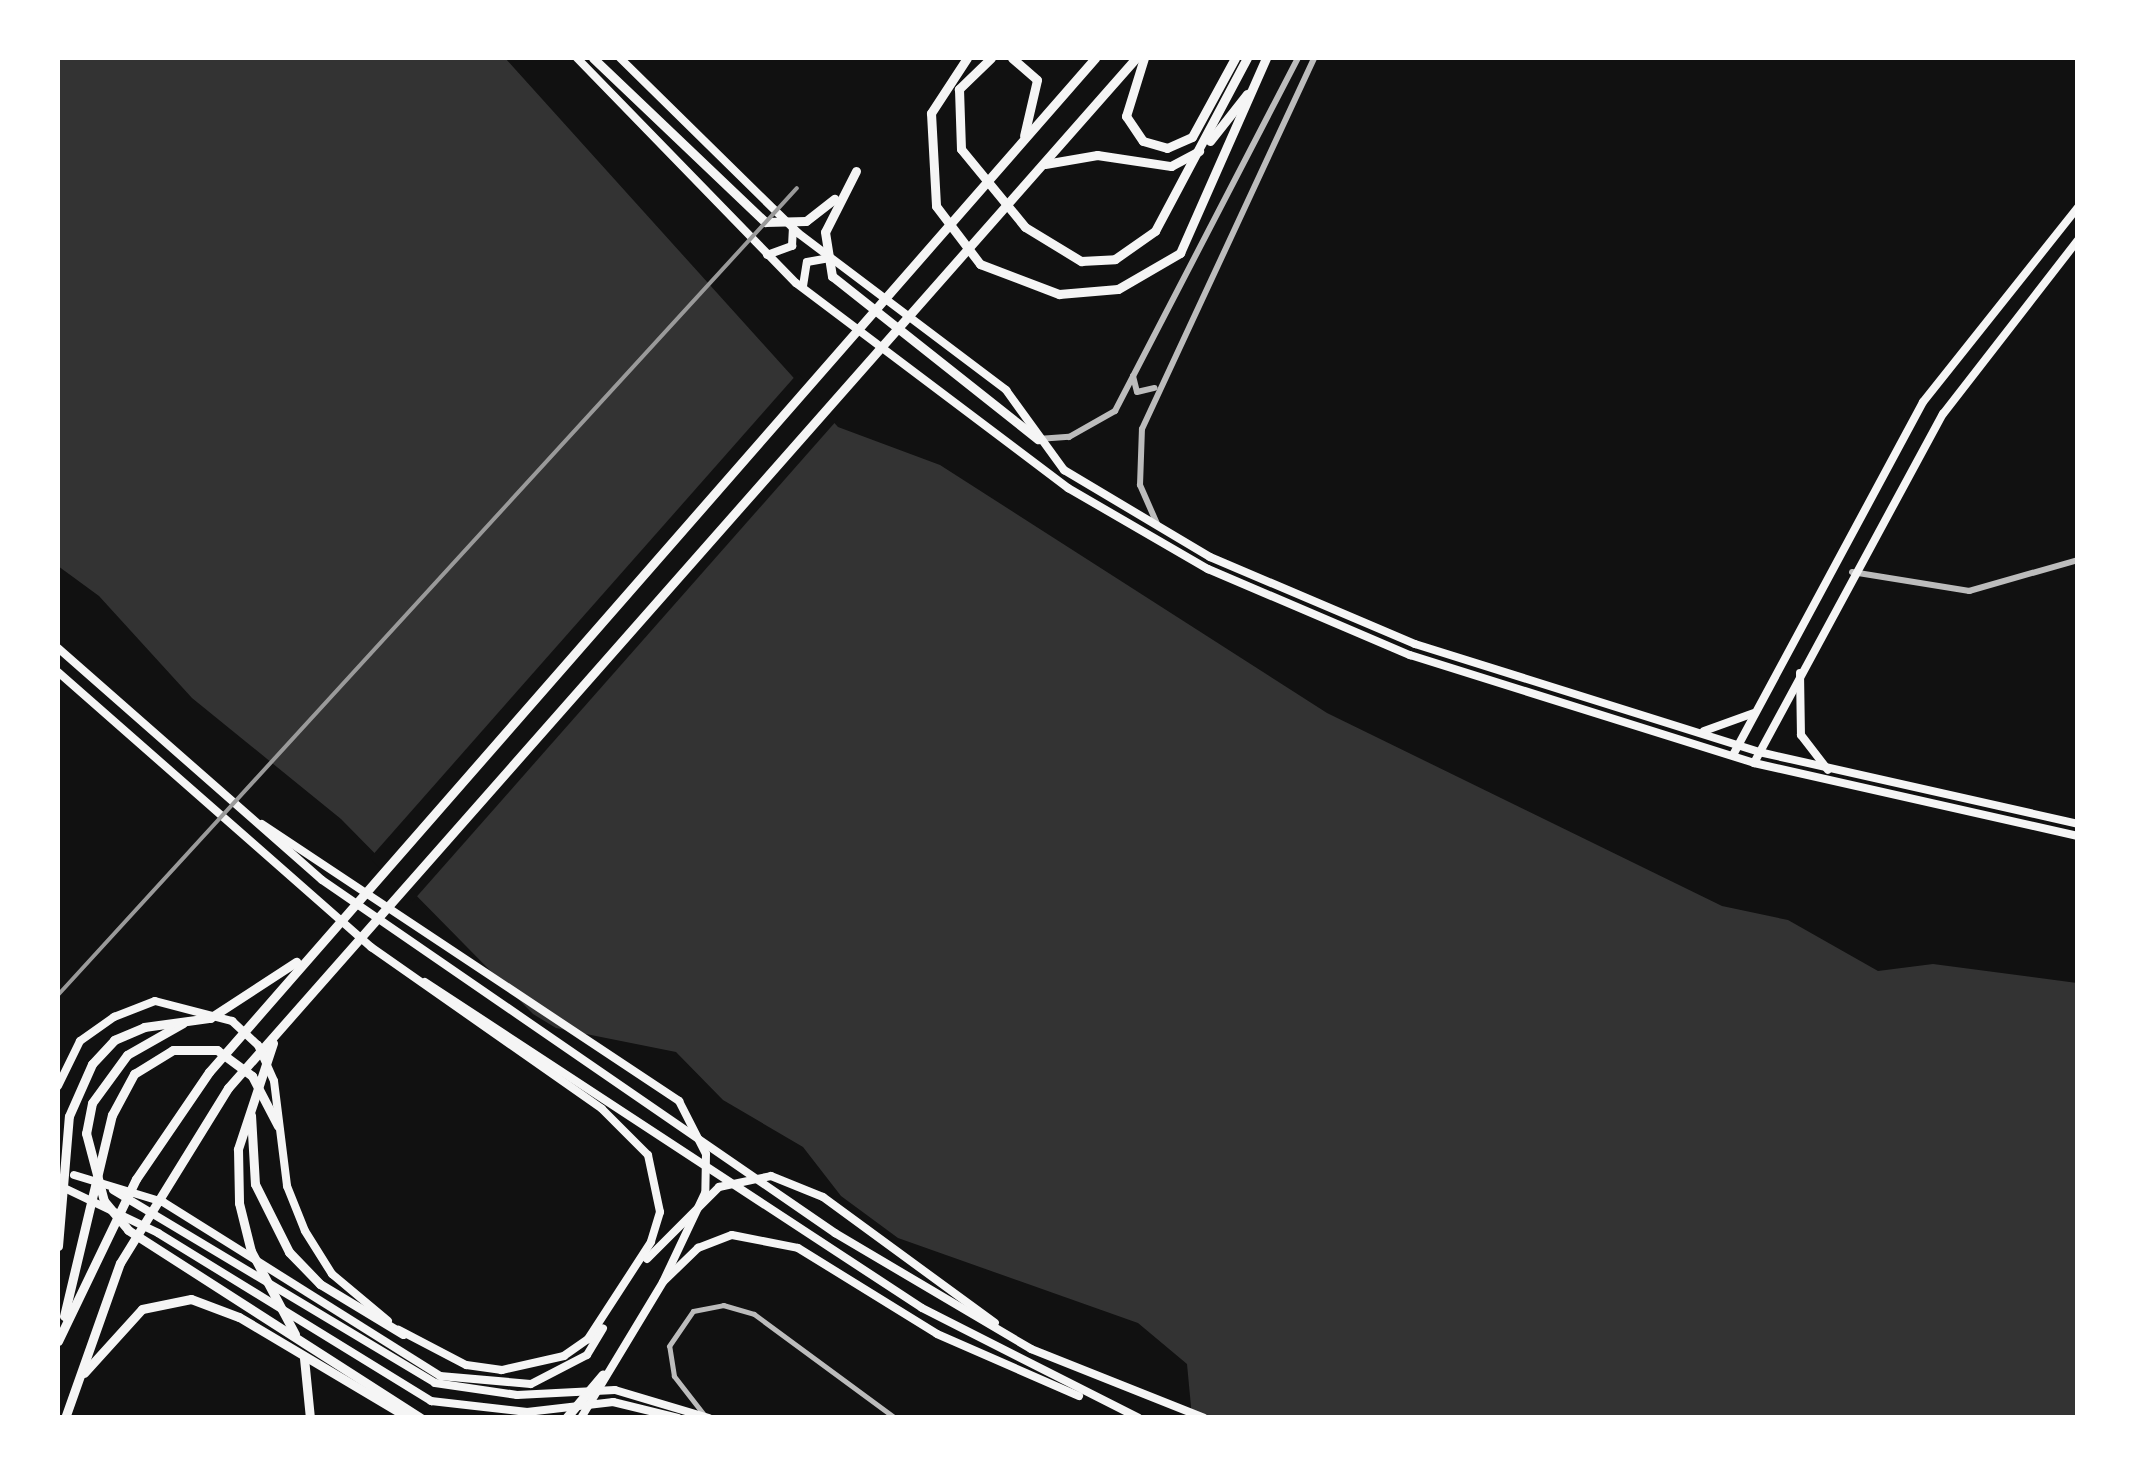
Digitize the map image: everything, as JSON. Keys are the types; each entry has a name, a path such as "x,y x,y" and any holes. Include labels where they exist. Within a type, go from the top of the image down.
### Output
{"highway":[{"path":"593,58 734,202 765,222 806,221 856,171 824,232 832,276 1038,439"},
{"path":"968,58 931,113 926,160 936,206 980,264 1060,294 1118,290 1180,253 1266,58"},
{"path":"991,58 971,70 953,116 961,149 1025,227 1081,261 1134,251 1198,158 1247,58"},
{"path":"1012,58 1037,80 1022,140"},
{"path":"58,1339 100,1250 166,1133 255,1017 1095,58"},
{"path":"1140,58 1126,100 1143,141 1167,148 1192,136 1235,58"},
{"path":"65,1418 120,1263 171,1168 276,1036 1140,58"},
{"path":"1042,165 1097,155 1143,166 1194,156 1221,130 1255,83"},
{"path":"58,1246 78,1088 114,1040 183,1023 242,1002 307,954"},
{"path":"183,1023 127,1055 92,1103 88,1152 104,1201 128,1230 421,1418"},
{"path":"276,1036 252,1095 239,1202 251,1251 302,1347 310,1418"},
{"path":"58,1339 85,1245 112,1116 152,1059 195,1046 237,1060 278,1126"},
{"path":"252,1095 249,1146 267,1219 320,1284 403,1334"},
{"path":"72,1394 122,1328 166,1298 213,1306 408,1418"},
{"path":"566,1418 603,1374"}],"main road":[{"path":"576,58 803,288 1068,488 1208,569 1410,655 1754,762 2078,836"},
{"path":"620,58 793,228 1006,390 1064,470 1162,531 1416,644 1836,775 2078,824"},
{"path":"1732,755 1923,402 2078,207"},
{"path":"767,255 792,246 793,228"},
{"path":"1754,762 1852,572 1944,414 2078,240"},
{"path":"803,288 801,268 830,258"},
{"path":"58,648 322,880 836,1233 1031,1349 1204,1418"},
{"path":"1782,660 1784,673 1800,673"},
{"path":"58,672 371,947 602,1110 648,1155 660,1212 634,1278"},
{"path":"1800,673 1801,735 1836,775"},
{"path":"1697,732 1729,728 1754,713"},
{"path":"245,814 330,863 678,1102 706,1154 705,1192 663,1282 603,1374 581,1418"},
{"path":"371,947 922,1308 1098,1402"},
{"path":"58,1086 80,1040 114,1017 155,1002 196,1006 258,1045 305,1232 332,1274 403,1334 466,1365 502,1370 564,1356 613,1311"},
{"path":"58,1169 171,1218 435,1383 516,1395 615,1390 707,1417"},
{"path":"74,1175 140,1191 440,1376 487,1386 565,1372 694,1204 720,1186 771,1176 823,1197 1031,1349"},
{"path":"58,1185 158,1233 431,1401 463,1410 614,1402 678,1418"},
{"path":"663,1282 698,1248 732,1234 766,1236 982,1357 1139,1418"}],"street":[{"path":"1038,439 1095,427 1116,411 1135,364 1180,296 1298,58"},
{"path":"1162,531 1138,467 1157,386 1314,58"},
{"path":"1135,364 1138,392 1157,386"},
{"path":"1852,572 1970,591 2078,560"},
{"path":"707,1417 674,1376 668,1346 693,1311 723,1305 780,1330 896,1418"},
{"path":"636,1418 654,1409"}],"shaded area":[{"path":"58,58 505,58 838,427 940,465 1327,713 1722,906 1788,920 1878,971 1933,964 2077,983 2077,1417 1192,1417 1187,1364 1138,1323 898,1238 841,1196 803,1147 723,1100 676,1052 556,1028 533,1014 341,819 192,698 99,596 58,566"}],"pier":[{"path":"798,373 838,419 412,902 370,858"}],"railway":[{"path":"58,995 797,188"}]}
